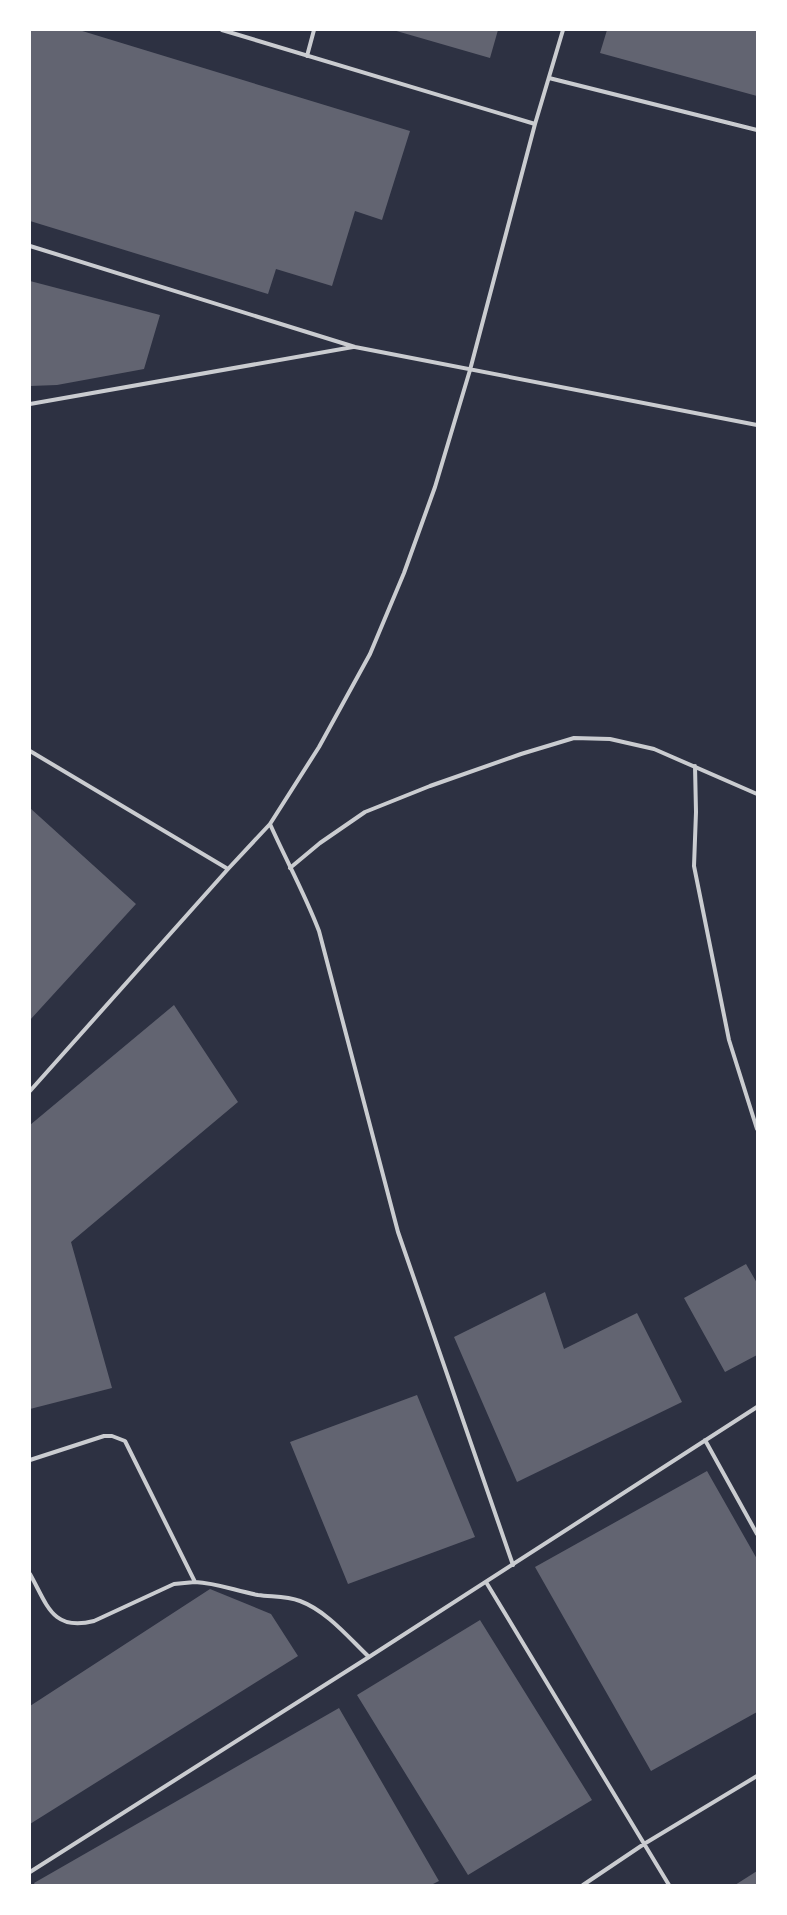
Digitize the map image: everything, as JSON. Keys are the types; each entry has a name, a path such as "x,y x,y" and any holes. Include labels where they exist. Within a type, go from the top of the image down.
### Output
{"street":[{"path":"222,30 535,124"},
{"path":"307,56 314,30"},
{"path":"30,1091 270,824 318,747 370,654 404,573 432,494 470,370 535,124 563,30"},
{"path":"549,78 757,130"},
{"path":"30,246 355,347 757,425"},
{"path":"30,404 355,347"},
{"path":"290,868 320,843 365,812 430,786 521,754 574,738 610,739 654,749 757,794"},
{"path":"30,751 228,869"},
{"path":"695,766 696,812 694,866 729,1040 757,1129"},
{"path":"270,824 290,868 302,889 319,931 398,1232 513,1565"},
{"path":"30,1872 513,1565 757,1407"},
{"path":"30,1460 104,1436 112,1436 125,1441 195,1582"},
{"path":"705,1440 757,1534"},
{"path":"30,1574 50,1610 61,1621 72,1624 94,1621 174,1584 211,1582 258,1595 289,1598 302,1602 327,1617 369,1657"},
{"path":"486,1582 669,1885"},
{"path":"583,1885 644,1844 757,1776"}],"building":[{"path":"30,30 79,30 410,131 382,220 355,211 332,286 276,269 268,294 30,221"},
{"path":"393,30 498,30 490,58"},
{"path":"607,30 757,30 757,96 600,53"},
{"path":"30,281 160,315 144,369 57,385 30,386"},
{"path":"30,808 136,904 30,1020"},
{"path":"174,1005 238,1102 71,1242 112,1388 30,1409 30,1125"},
{"path":"746,1264 757,1283 757,1355 725,1372 684,1298"},
{"path":"545,1292 564,1349 637,1313 682,1402 517,1482 454,1337"},
{"path":"417,1395 475,1537 348,1584 290,1442"},
{"path":"707,1471 757,1559 757,1712 651,1771 535,1567"},
{"path":"210,1589 271,1614 298,1656 30,1824 30,1706"},
{"path":"480,1620 592,1800 468,1875 357,1695"},
{"path":"339,1708 439,1881 431,1885 35,1885 34,1883"},
{"path":"757,1871 757,1885 735,1885"}]}
